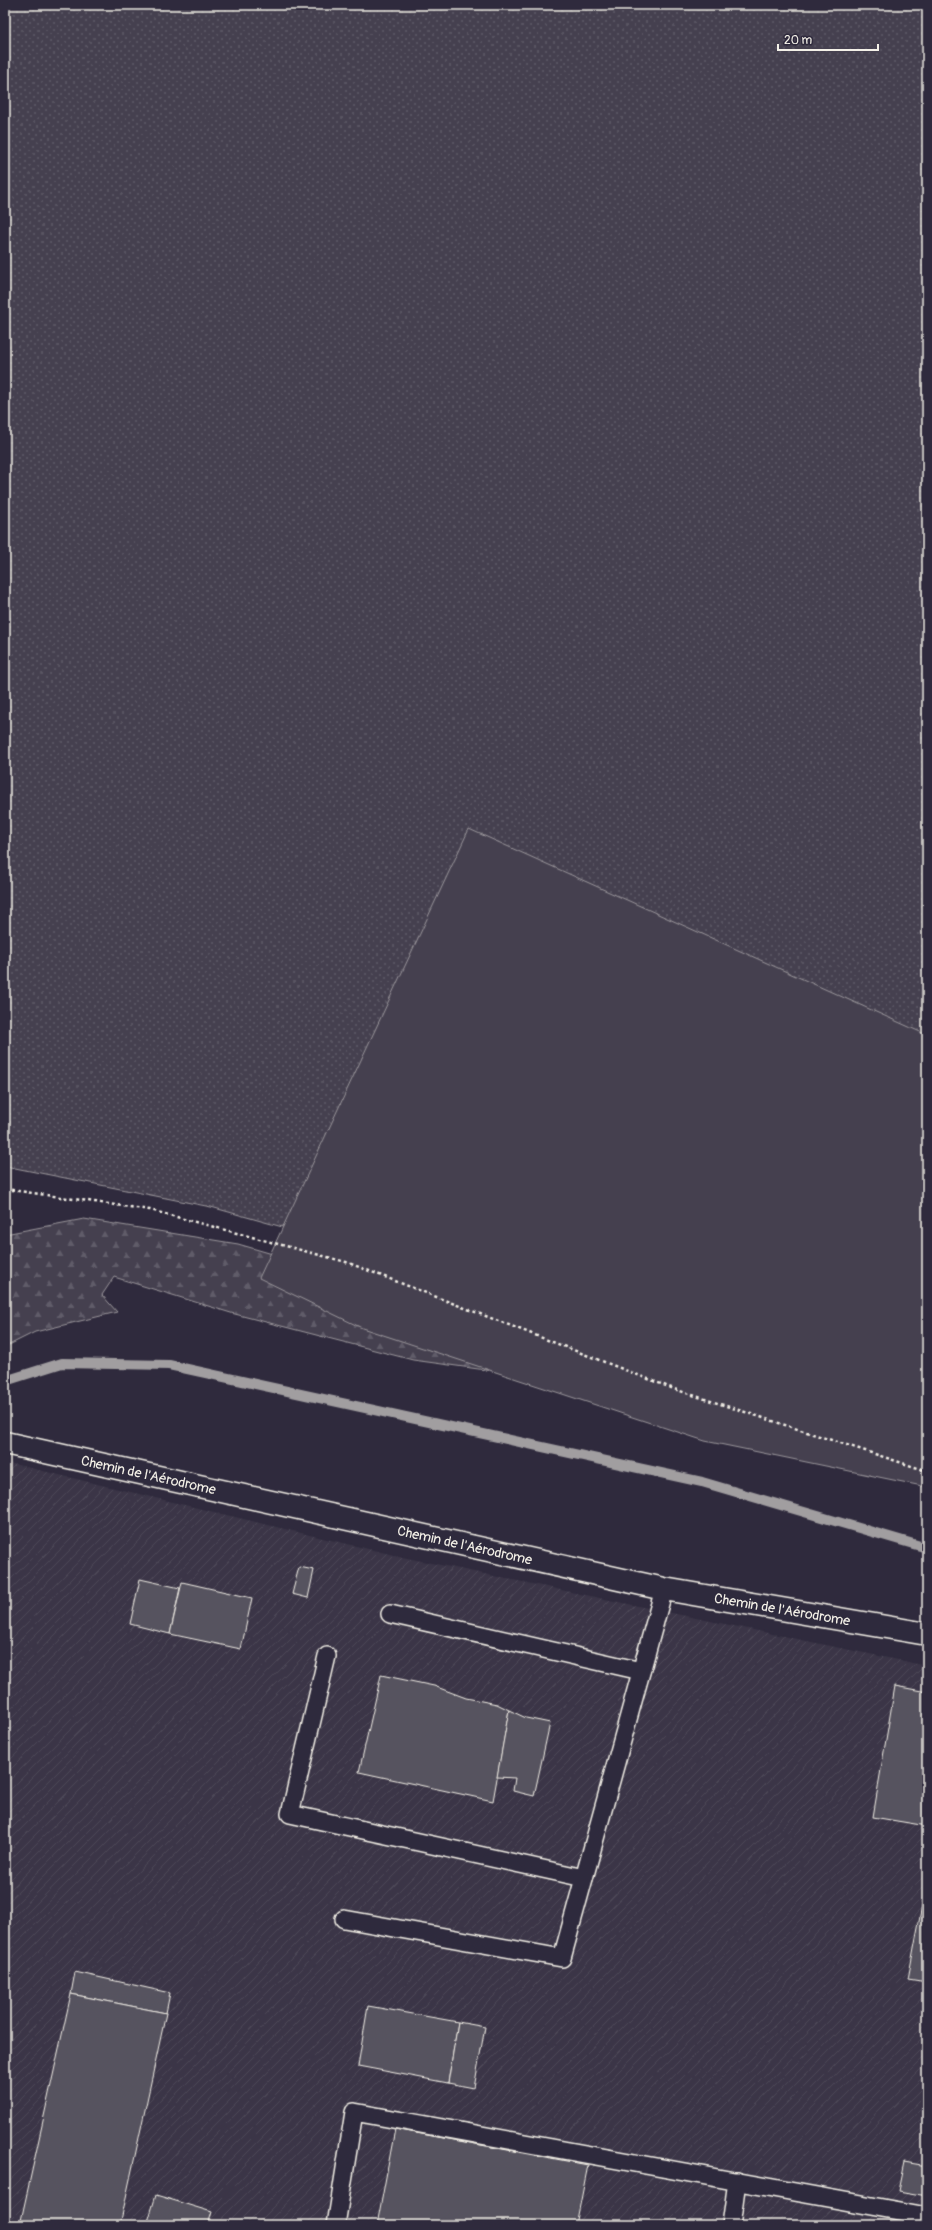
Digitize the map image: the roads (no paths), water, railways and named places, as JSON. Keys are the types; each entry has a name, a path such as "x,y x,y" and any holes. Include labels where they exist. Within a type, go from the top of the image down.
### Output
{"street":[{"name":"Chemin de l'Aérodrome","path":"5,1443 664,1589 927,1634"}],"lane":[{"path":"344,1919 562,1958 664,1589"},
{"path":"390,1614 641,1671"},
{"path":"328,1656 290,1814 584,1878"},
{"path":"336,2225 354,2112 737,2181 920,2218"},
{"path":"731,2225 737,2181"}],"waterway":[{"path":"5,1381 62,1363 169,1365 702,1482 927,1548"}]}
